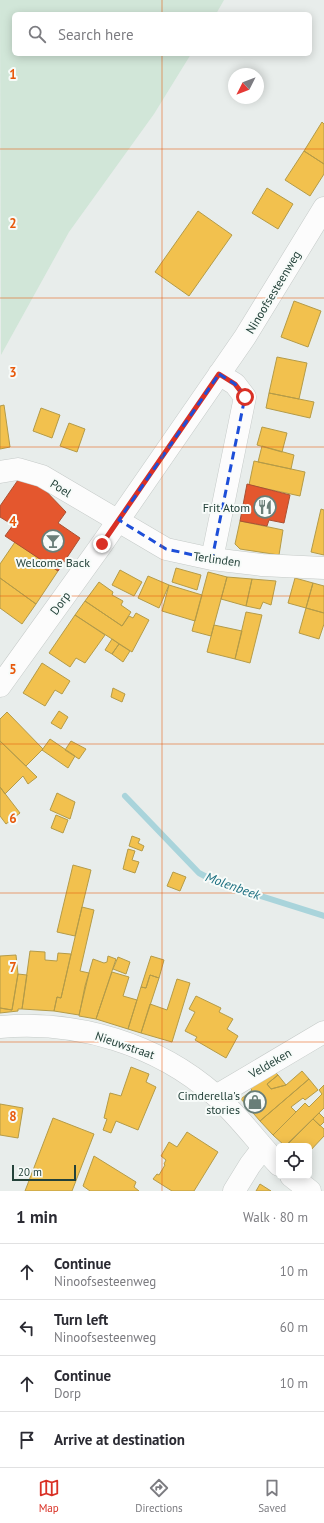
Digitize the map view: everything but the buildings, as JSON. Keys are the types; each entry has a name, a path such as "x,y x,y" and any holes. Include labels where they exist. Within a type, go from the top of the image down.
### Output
{"street":[{"name":"Ninoofsesteenweg","path":"119,520 245,337 324,208"},
{"path":"212,559 245,397 235,384 219,374"},
{"name":"Poel","path":"0,472 18,469 42,476 92,508 119,520"},
{"name":"Terlinden","path":"119,520 166,549 212,559 262,565 324,568"},
{"name":"Dorp","path":"0,686 119,520"},
{"name":"Nieuwstraat","path":"0,1026 58,1026 93,1034 151,1052 182,1069 216,1096 276,1162"},
{"name":"Veldeken","path":"216,1096 230,1086 324,1032"},
{"path":"234,1191 263,1148"},
{"path":"295,1179 310,1191"}],"highlighted area":[{"path":"219,374 235,384 245,397 212,559 166,549 119,520"}],"green space":[{"path":"0,0 224,0 217,12 12,12 12,56 190,56 154,114 69,232 1,355"}],"waterway":[{"name":"Molenbeek","path":"125,796 199,873 216,882 324,916"}],"place":[{"name":"Frit Atom","path":"265,507"},
{"name":"Welcome Back","path":"53,541"},
{"name":"Cimderella's stories","path":"255,1102"}],"route":[{"path":"102,544 219,374 235,384 245,397"}]}
